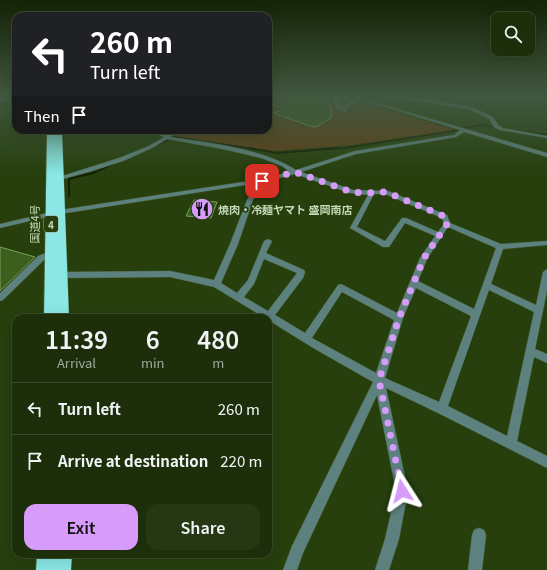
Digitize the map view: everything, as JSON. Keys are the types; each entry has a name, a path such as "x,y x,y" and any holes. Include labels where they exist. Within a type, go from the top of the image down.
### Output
{"highway":[{"name":"国道4号","path":"51,134 50,170 62,275 62,314"},
{"name":"国道4号","path":"51,314 51,254 59,178 58,134"},
{"path":"46,570 47,558"},
{"path":"61,570 62,558"}],"street":[{"path":"436,122 547,155"},
{"path":"493,122 496,126 502,129 547,136"},
{"path":"0,226 56,213 262,181 334,159 375,149 456,136 464,130"},
{"path":"160,134 168,138 264,157 284,165 295,172 352,192 386,192 446,217 447,224 424,258 399,318 379,380 297,550 290,570"},
{"path":"59,178 93,169 137,152 168,138 173,134"},
{"path":"216,284 234,244 250,200 262,181"},
{"path":"372,193 353,228 386,245 404,220 440,235"},
{"path":"447,224 500,247 547,243"},
{"path":"238,298 252,282 268,241"},
{"path":"442,409 500,247"},
{"path":"0,298 41,258 51,254"},
{"path":"263,255 301,272 300,276 271,314"},
{"path":"511,443 547,272"},
{"path":"62,275 170,274 216,284 266,314"},
{"path":"414,282 476,314"},
{"path":"486,286 539,310"},
{"path":"306,339 341,287 399,318"},
{"path":"272,318 306,339 379,380 442,409 547,462"},
{"path":"530,351 547,359"},
{"path":"379,380 402,491 392,539 382,570"},
{"path":"475,570 479,535"}],"shaded area":[{"path":"272,122 427,122 455,130 351,145 274,151 173,136 175,134 272,134"}],"building":[{"path":"298,122 325,122 316,127"},
{"name":"焼肉・冷麺ヤマト 盛岡南店","path":"194,200 217,202 211,218 186,216"},
{"path":"0,247 35,257 0,291"}],"waterway":[{"path":"465,128 482,125 547,135"},
{"path":"329,149 345,148 459,130"},
{"path":"154,146 175,137 252,149"},
{"path":"248,148 252,149"},
{"path":"329,149 339,148"},
{"path":"252,149 277,153 329,149"},
{"path":"325,149 329,149"},
{"path":"69,196 69,179 93,173 115,163"}],"place":[{"name":"焼肉・冷麺ヤマト 盛岡南店","path":"202,209"}],"route":[{"path":"262,181 295,172 352,192 386,192 446,217 447,224 424,258 399,318 379,380 402,491"}]}
